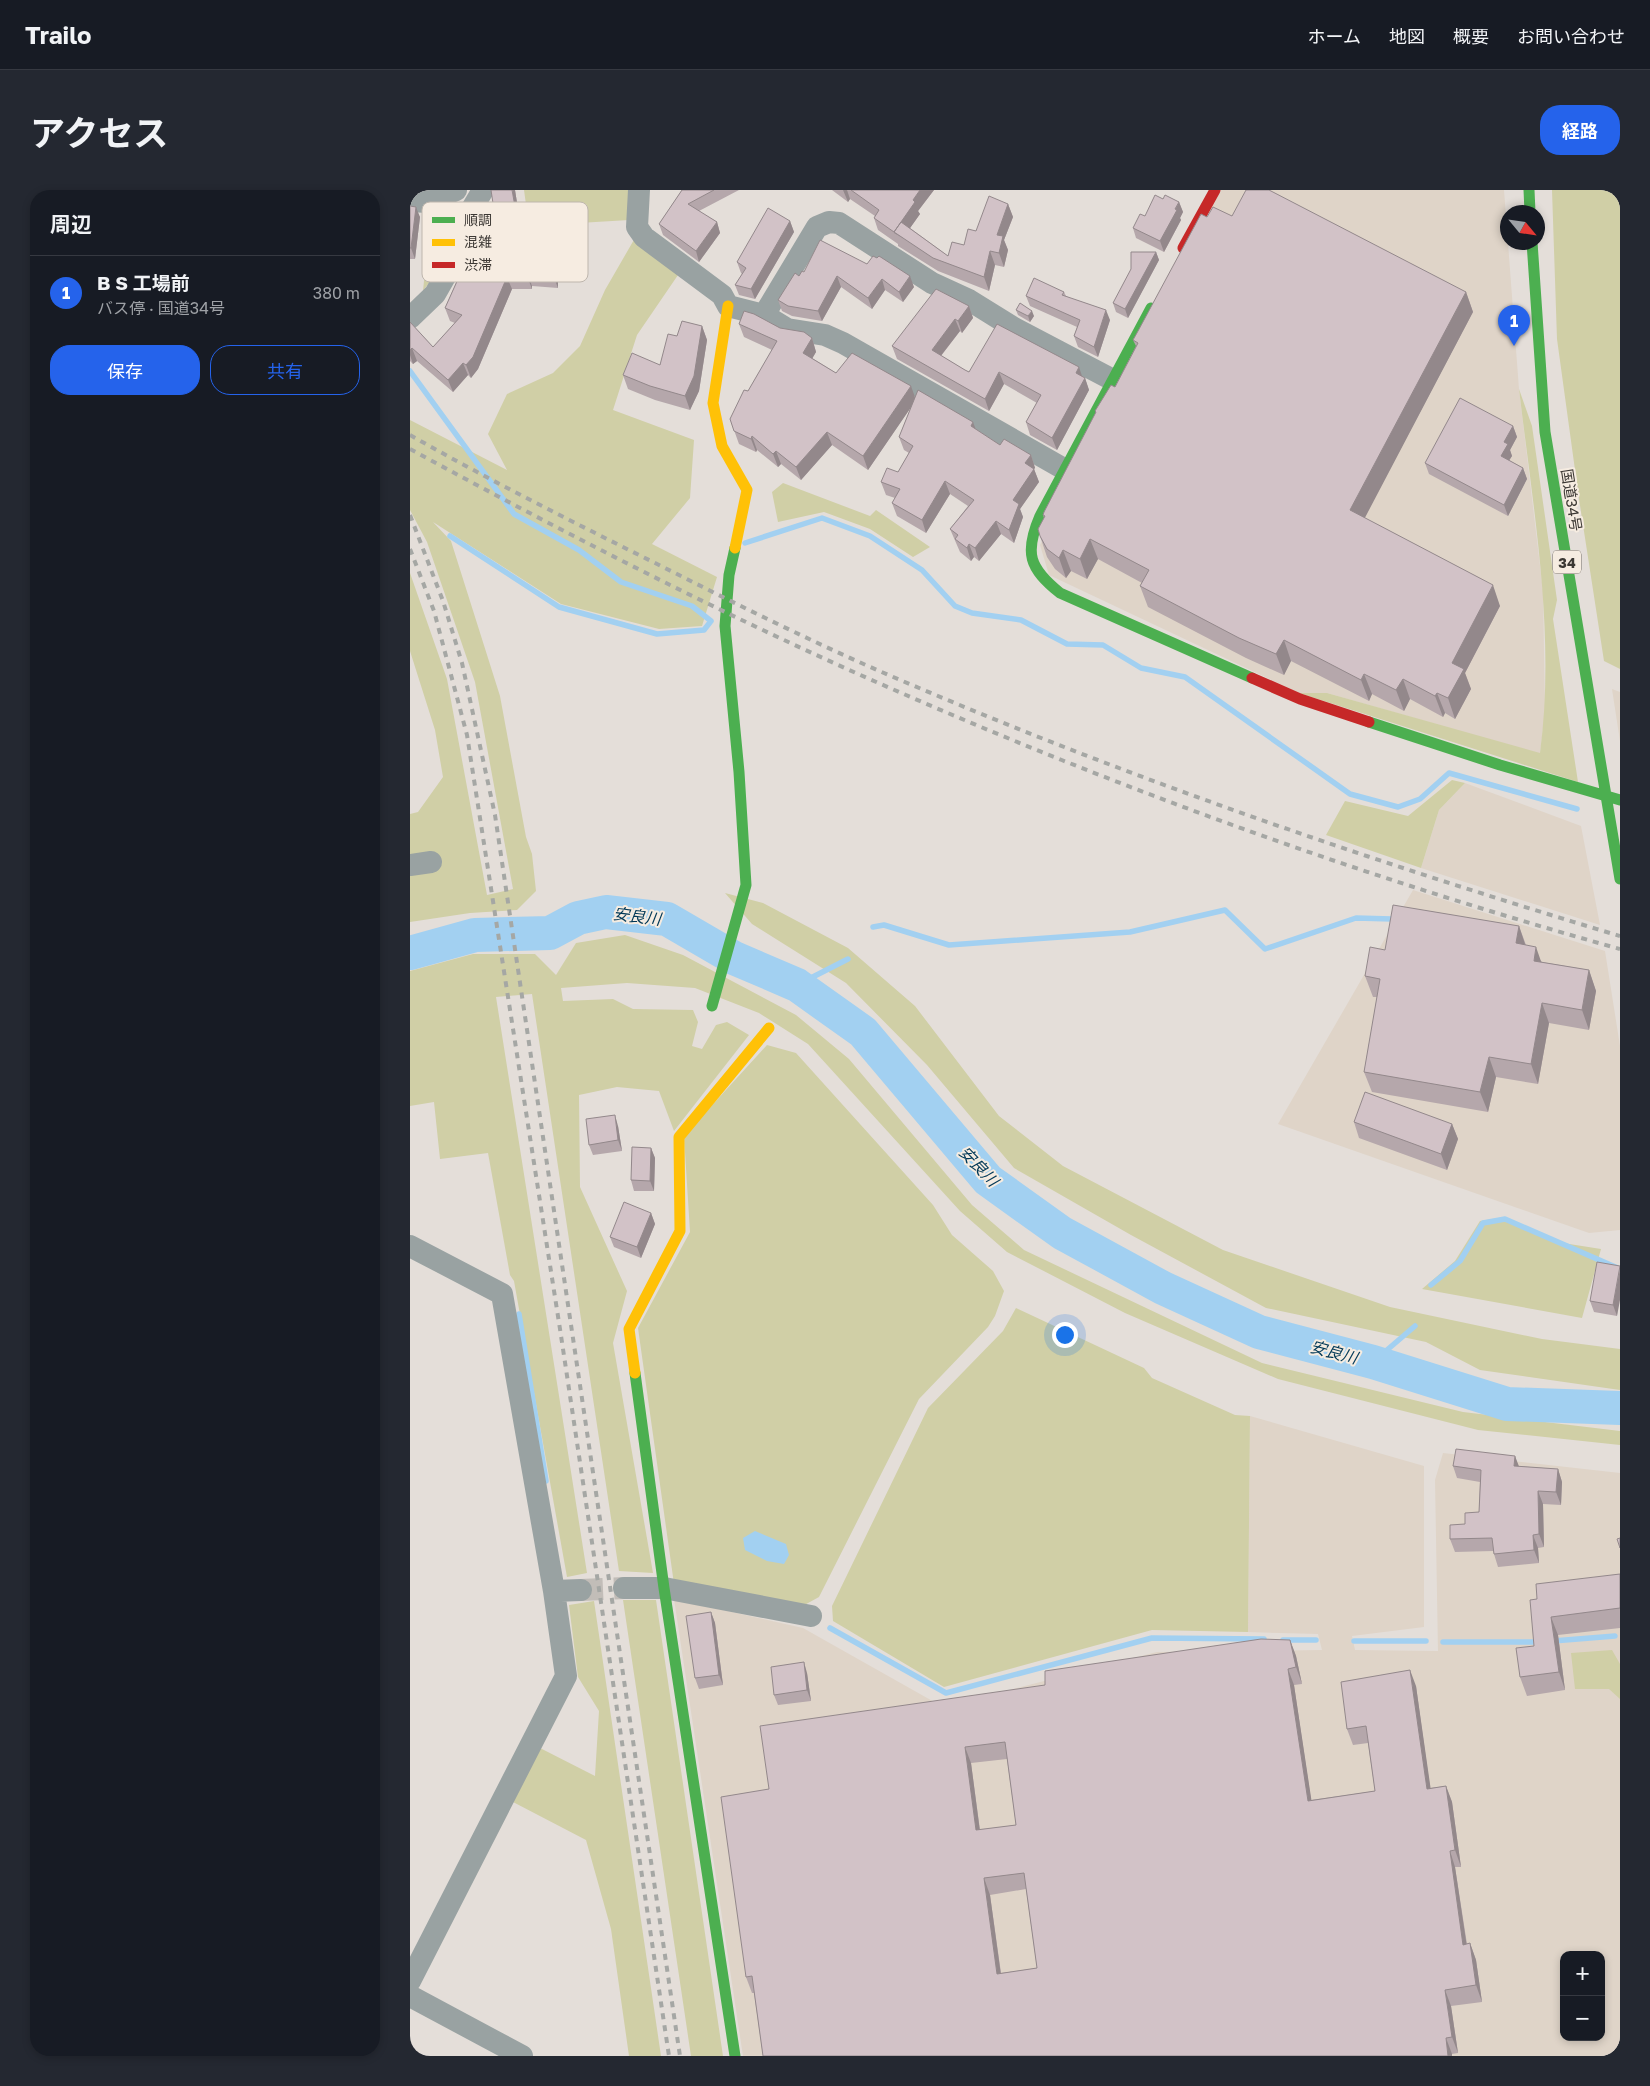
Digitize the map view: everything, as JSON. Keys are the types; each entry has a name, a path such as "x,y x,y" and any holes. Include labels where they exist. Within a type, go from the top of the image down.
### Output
{"main road":[{"path":"1178,259 1215,190"},
{"path":"1529,190 1530,205"},
{"name":"国道34号","path":"1533,250 1545,432 1620,879"},
{"path":"1159,294 1064,469 1037,525 1030,548 1032,562 1043,580 1060,593 1300,698 1500,765 1620,800"},
{"path":"714,1002 746,884 739,772 725,626 730,575 747,490 722,446 713,403 728,306"},
{"path":"735,2056 664,1588 629,1329 680,1231 679,1136 769,1028"}],"street":[{"path":"410,201 427,202 456,190"},
{"path":"476,202 483,190"},
{"path":"639,190 637,227 644,237 722,295 728,306 764,315 787,329 825,335 843,343 1064,469"},
{"path":"764,315 817,227 829,222 839,223 932,283 969,300 1014,328 1113,380"},
{"path":"410,318 435,294 442,282"},
{"path":"410,1246 502,1294 554,1591 566,1676 410,1981"},
{"path":"624,1588 664,1588 811,1616"},
{"path":"554,1591 580,1590"},
{"path":"410,1996 522,2056"}],"shaded area":[{"path":"1220,190 1504,190 1505,205 1500,205 1500,250 1509,250 1519,389 1543,591 1545,712 1540,754 1327,693 1299,693 1049,575 1040,545"},
{"path":"1612,689 1620,692 1620,741"},
{"path":"1465,783 1581,826 1600,925 1421,868 1439,810"},
{"path":"1413,890 1605,951 1620,1046 1620,1230 1589,1233 1278,1124"},
{"path":"1250,1416 1424,1466 1424,1627 1352,1636 1355,1650 1438,1651 1435,1480 1443,1453 1620,1473 1620,2056 743,2056 674,1599 803,1628 936,1703 990,1695 1157,1652 1322,1650 1318,1634 1248,1632"}],"green space":[{"path":"524,190 629,190 629,220 588,222 588,202 526,202"},
{"path":"1552,190 1620,190 1620,669 1604,661 1579,499 1557,339"},
{"path":"635,238 678,275 637,335 613,410 694,440 690,498 652,544 717,577 702,626 659,629 561,604 433,522 451,541 500,696 526,837 532,854 536,891 517,910 470,913 410,922 410,814 418,812 443,777 435,730 410,651 410,573 447,679 487,895 513,889 475,682 427,542 410,510 410,420 507,470 488,434 507,394 553,373 580,346 605,290"},
{"path":"424,282 430,282 423,291"},
{"path":"1519,389 1532,426 1557,600 1553,619 1578,782 1299,693 1327,693 1540,753 1544,708 1544,616 1536,525"},
{"path":"783,483 870,516 876,510 930,547 913,557 870,529 824,512 778,522 772,492"},
{"path":"1452,780 1465,783 1439,810 1421,868 1326,835 1345,801 1408,816"},
{"path":"725,893 763,903 848,948 915,1006 999,1116 1063,1166 1223,1250 1390,1307 1542,1339 1620,1349 1620,1390 1480,1370 1426,1342 1266,1308 1131,1235 1014,1168 927,1065 846,983 752,924"},
{"path":"625,935 683,955 796,1015 849,1059 972,1205 1024,1250 1262,1363 1463,1412 1620,1431 1620,1445 1478,1430 1278,1379 1125,1313 1007,1252 960,1211 808,1044 759,1013 695,988 627,983 561,988 563,1001 613,999 633,1009 693,1010 698,1022 692,1046 702,1049 716,1025 727,1022 749,1035 674,1131 659,1091 617,1087 579,1095 580,1187 627,1291 613,1343 653,1573 619,1571 532,994 496,997 587,1573 567,1577 514,1281 510,1275 488,1153 440,1159 434,1102 410,1106 410,971 473,954 535,954 556,975 576,943"},
{"path":"767,1045 796,1053 933,1205 952,1235 993,1271 1004,1291 995,1316 988,1327 919,1399 819,1597 799,1608 674,1584 638,1328 690,1232 684,1136"},
{"path":"1505,1217 1563,1243 1601,1249 1582,1318 1422,1289 1455,1261 1480,1221"},
{"path":"1016,1308 1144,1368 1152,1378 1235,1415 1250,1416 1248,1632 1152,1630 944,1687 833,1621 832,1606 928,1408 1003,1331"},
{"path":"623,1600 656,1600 723,2056 691,2056"},
{"path":"594,1601 661,2056 629,2056 611,1929 586,1840 513,1802 540,1748 595,1776 599,1711 578,1677 569,1605"},
{"path":"1612,1650 1620,1664 1620,1699 1609,1689 1575,1689 1571,1653"}],"water":[{"path":"755,1531 786,1544 789,1555 784,1564 767,1561 745,1550 743,1538"}],"building":[{"path":"491,190 512,190 514,202 493,202"},
{"path":"682,190 714,190 688,204 717,222 696,251 659,224"},
{"path":"851,190 920,190 913,200 915,202 894,232 874,218 879,210"},
{"path":"1246,190 1269,190 1466,292 1350,510 1493,585 1452,663 1464,669 1448,698 1437,693 1435,696 1403,679 1396,690 1364,674 1361,680 1284,640 1276,654 1239,638 1140,586 1149,570 1090,539 1080,559 1063,550 1059,558 1047,549 1040,536 1038,529 1045,516 1043,515 1044,512 1095,411 1111,385 1115,387 1138,343 1133,340 1201,214 1207,217 1213,207 1232,216"},
{"path":"1155,195 1163,199 1165,195 1179,202 1175,209 1177,210 1160,241 1133,228 1140,214 1145,216"},
{"path":"989,196 1008,204 997,235 1003,236 999,253 990,251 984,277 933,258 894,232 901,222 948,256 952,242 964,245 968,229 976,231"},
{"path":"410,206 416,207 411,248 410,248"},
{"path":"768,208 790,221 751,289 735,285 746,268 737,262"},
{"path":"820,240 867,264 873,256 877,258 879,256 910,276 899,292 882,279 868,298 837,276 818,311 788,306 778,300 795,273 799,276 802,271 804,272"},
{"path":"1131,252 1156,252 1125,309 1113,303 1131,269"},
{"path":"1034,278 1064,292 1062,295 1106,310 1094,347 1074,336 1080,320 1026,296"},
{"path":"457,282 505,282 473,357 466,365 463,363 448,380 412,348 410,350 410,322 433,347 462,315 445,308"},
{"path":"936,289 969,306 958,321 955,319 932,350 965,370 969,372 997,324 1079,367 1076,373 1085,378 1052,438 1026,422 1041,395 999,372 985,399 892,346"},
{"path":"1020,303 1032,311 1028,316 1016,310"},
{"path":"744,311 754,314 780,328 804,332 812,338 803,353 836,373 852,353 911,386 863,456 827,432 796,467 776,451 773,454 752,436 751,439 734,431 730,419 744,390 748,391 777,341 739,324"},
{"path":"682,321 702,326 694,376 685,396 650,386 623,375 632,353 660,365 668,334 677,336"},
{"path":"918,390 973,422 971,426 1000,445 1004,439 1031,455 1025,463 1034,469 1013,500 1019,504 1009,530 996,521 975,548 969,544 967,548 955,539 958,535 950,529 974,500 945,481 922,520 892,503 900,489 881,482 887,468 898,472 913,446 899,437"},
{"path":"1460,398 1513,426 1504,442 1508,444 1501,456 1523,468 1504,505 1425,463"},
{"path":"1393,905 1519,926 1516,943 1536,947 1534,961 1589,970 1582,1010 1542,1003 1531,1064 1489,1057 1480,1092 1364,1072 1380,979 1365,976 1370,947 1385,950"},
{"path":"1365,1092 1452,1124 1441,1154 1354,1122"},
{"path":"615,1115 618,1140 589,1145 586,1119"},
{"path":"632,1147 651,1148 650,1181 631,1180"},
{"path":"624,1202 651,1213 637,1247 610,1237"},
{"path":"1597,1262 1620,1266 1613,1305 1590,1301"},
{"path":"1456,1449 1515,1456 1514,1466 1558,1469 1556,1492 1538,1491 1539,1534 1533,1535 1534,1550 1494,1554 1492,1538 1450,1539 1450,1525 1465,1524 1465,1513 1479,1512 1481,1470 1453,1466"},
{"path":"1620,1574 1620,1608 1551,1617 1559,1672 1520,1677 1516,1648 1534,1646 1530,1600 1537,1599 1536,1584"},
{"path":"711,1612 719,1675 695,1678 686,1616"},
{"path":"1261,1639 1290,1640 1296,1667 1288,1669 1308,1801 1375,1791 1366,1726 1347,1729 1341,1682 1410,1670 1427,1789 1446,1786 1455,1850 1450,1851 1463,1945 1470,1943 1476,1985 1445,1990 1452,2037 1446,2038 1448,2056 763,2056 752,1976 746,1977 721,1797 769,1789 760,1726 1045,1685 1045,1671","holes":["1005,1742 1016,1825 976,1830 965,1747","1024,1873 1037,1968 997,1974 984,1878"]},
{"path":"804,1662 807,1690 774,1695 771,1667"}],"waterway":[{"path":"410,371 514,514 579,550 621,582 692,606 711,621 704,630 657,634 559,607 450,536"},
{"path":"745,543 822,518 870,536 922,570 955,606 972,613 1021,620 1067,644 1103,645 1141,668 1185,677 1350,794 1398,807 1420,799 1449,773 1577,809"},
{"path":"873,927 884,925 949,945 1130,932 1225,910 1265,949 1356,918 1392,919"},
{"name":"安良川","path":"410,953 475,935 550,933 578,918 606,912 667,919 734,958 797,985 863,1032 988,1180 1062,1233 1163,1288 1259,1332 1373,1362 1507,1404 1620,1408"},
{"path":"797,985 848,959"},
{"path":"1431,1285 1460,1261 1483,1223 1505,1219 1620,1269"},
{"path":"519,1314 546,1481"},
{"path":"1373,1362 1415,1326"},
{"path":"830,1628 946,1693 1152,1638 1264,1639"},
{"path":"1553,1641 1615,1636"},
{"path":"1283,1640 1316,1640"},
{"path":"1354,1641 1426,1641"},
{"path":"1443,1642 1541,1642"}],"tunnel":[{"path":"581,1590 624,1588"}],"railway":[{"path":"410,435 541,505 762,616 882,672 999,721 1174,788 1351,851 1620,936"},
{"path":"410,449 655,578 843,667 993,732 1081,768 1258,834 1438,895 1620,949"},
{"path":"410,515 443,601 462,663 495,815 680,2056"},
{"path":"410,549 434,611 467,735 560,1329 669,2056"}],"traffic: fast":[{"path":"1529,190 1530,205"},
{"path":"1533,250 1545,432 1620,879"},
{"path":"1151,308 1040,516 1032,540 1032,559 1042,576 1060,593 1252,678"},
{"path":"712,1006 746,885 739,772 725,626 729,575 735,548"},
{"path":"1369,722 1500,765 1620,800"},
{"path":"635,1373 664,1588 735,2056"}],"traffic: slow":[{"path":"728,306 713,403 722,446 747,490 735,548"},
{"path":"635,1373 629,1329 680,1231 679,1137 769,1028"}],"traffic: jam":[{"path":"1183,248 1215,190"},
{"path":"1252,678 1300,699 1369,722"}],"place":[{"name":"B S 工場前","path":"1514,346"}]}
